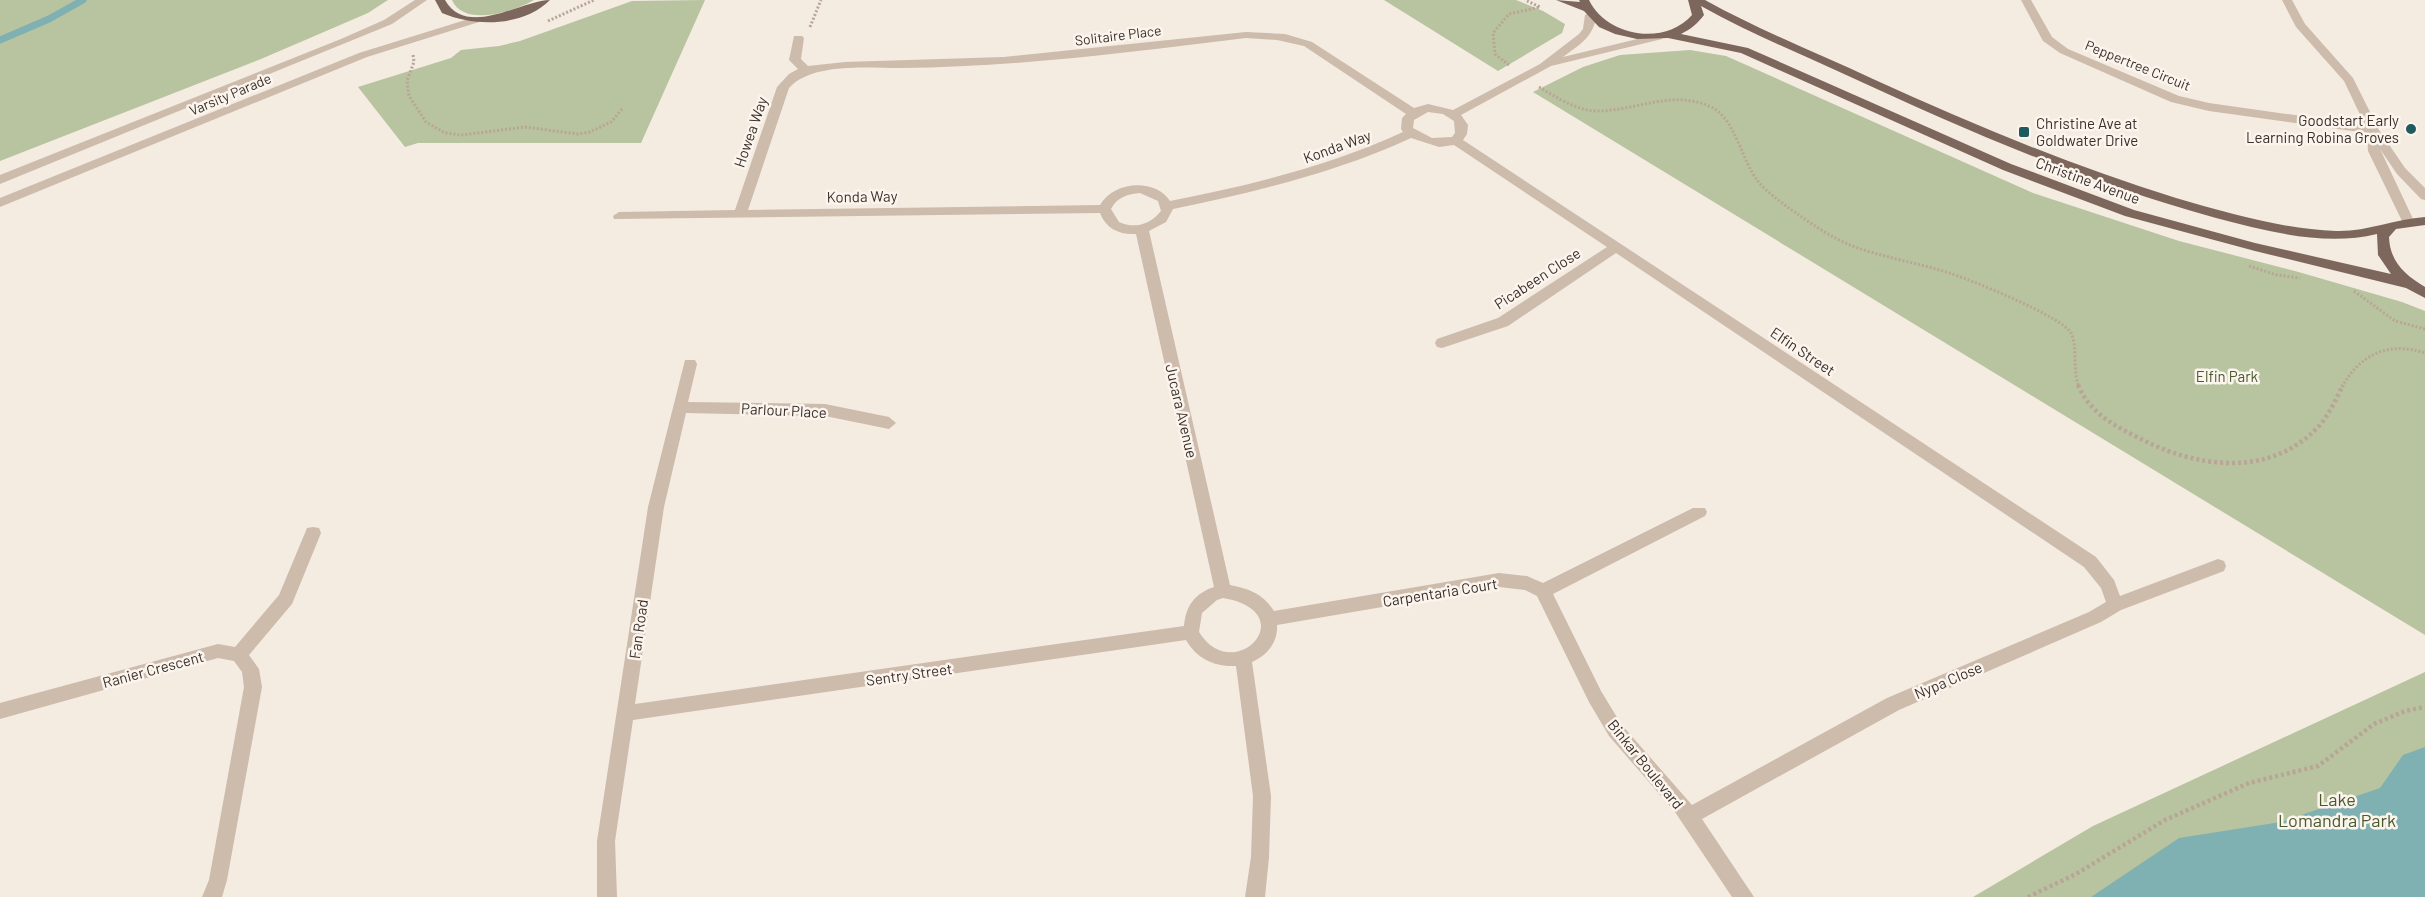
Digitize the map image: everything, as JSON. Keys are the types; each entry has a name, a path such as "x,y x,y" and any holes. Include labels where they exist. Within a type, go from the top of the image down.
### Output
{"main road":[{"path":"440,0 446,11 458,17 475,20 516,15 556,0"},
{"path":"535,7 545,0"},
{"path":"1561,0 1587,7"},
{"path":"1664,36 1684,31 1693,24 1698,15 1695,0"},
{"name":"Christine Avenue","path":"1695,0 1967,125 2105,180 2212,212 2295,231 2357,235 2408,221 2425,221"},
{"name":"Christine Avenue","path":"1587,7 1619,32 1664,36 1744,50 2007,167 2130,213 2245,244 2407,283"},
{"path":"2392,226 2382,236 2381,250 2390,266 2407,283 2425,294"}],"street":[{"name":"Varsity Parade","path":"0,180 345,41 388,22 422,0"},
{"name":"Peppertree Circuit","path":"2026,0 2047,39 2064,51 2175,99 2220,108 2373,130"},
{"path":"2292,0 2300,25 2349,80 2373,130 2401,171 2425,196"},
{"path":"1454,114 1544,66 1583,36 1588,30 1587,7"},
{"name":"Varsity Parade","path":"0,203 363,55 475,20"},
{"name":"Solitaire Place","path":"805,70 824,67 928,65 1057,57 1246,35 1269,35 1292,38 1308,44 1413,113"},
{"path":"1544,66 1664,36"},
{"path":"798,38 795,60 805,70"},
{"name":"Howea Way","path":"740,215 783,87 793,76 805,70"},
{"path":"1437,108 1454,114 1462,124 1463,130 1455,140 1431,143 1410,134 1406,123 1413,113 1437,108"},
{"path":"2373,130 2374,151 2408,221"},
{"name":"Konda Way","path":"1167,206 1320,172 1368,155 1410,134"},
{"name":"Elfin Street","path":"1455,140 2090,562 2109,585 2115,605"},
{"path":"1140,189 1158,194 1167,206 1167,213 1159,224 1142,230 1116,225 1106,215 1106,210 1113,197 1120,192 1140,189"},
{"name":"Konda Way","path":"619,216 1106,210"},
{"name":"Jucara Avenue","path":"1142,230 1223,591"},
{"name":"Picabeen Close","path":"1442,343 1503,322 1615,248"},
{"name":"Fan Road","path":"607,897 606,841 656,507 690,364"},
{"name":"Parlour Place","path":"678,407 825,410 889,423"},
{"path":"1543,591 1699,512"},
{"path":"212,897 218,880 253,687 250,669 239,655 286,599 314,533"},
{"name":"Nypa Close","path":"1689,816 1893,704 2095,616 2115,605 2218,566"},
{"name":"Carpentaria Court","path":"1270,619 1500,580 1527,583 1543,591"},
{"path":"1223,591 1247,594 1257,600 1270,619 1268,638 1262,647 1243,658 1216,658 1204,652 1191,632 1194,610 1211,595 1223,591"},
{"name":"Binkar Boulevard","path":"1543,591 1561,621 1589,687 1615,730 1689,816 1719,866 1744,897"},
{"name":"Sentry Street","path":"626,712 827,686 1191,632"},
{"name":"Ranier Crescent","path":"0,711 218,651 239,655"},
{"path":"1243,658 1262,796 1260,857 1255,897"}],"path":[{"path":"798,38 811,25 821,0"},
{"path":"1525,0 1540,8 1509,14 1493,33 1495,54 1524,77 1563,101 1596,111 1617,110 1674,98 1682,98 1712,108 1722,115 1744,161 1771,195 1800,216 1848,244 1948,272 2056,319 2072,333 2074,377 2086,401 2099,416 2160,450 2199,463 2229,466 2264,458 2290,447 2320,426 2351,372 2366,357 2391,348 2425,353"},
{"path":"411,50 414,62 407,81 409,96 426,122 445,134 461,135 525,127 578,134 590,132 611,122 623,108"},
{"path":"2028,897 2076,874 2165,820 2249,783 2318,766 2374,724 2405,711 2425,706"}],"green space":[{"path":"0,0 388,0 368,13 261,59 0,161"},
{"path":"452,0 534,0 515,9 490,15 478,15 458,8"},
{"path":"705,0 641,143 418,143 405,147 358,87 451,58 461,50 520,41 632,1"},
{"path":"1384,0 1516,0 1543,11 1565,24 1562,33 1498,71"},
{"name":"Elfin Park","path":"1690,50 1726,56 2033,193 2179,241 2295,271 2402,302 2425,311 2425,635 1533,92 1583,67 1620,55"},
{"name":"Lake Lomandra Park","path":"2425,672 2425,897 1973,897 2093,826"}],"water":[{"path":"2425,747 2425,897 2091,897 2179,838 2281,822 2380,788 2403,755"}],"waterway":[{"path":"0,40 49,19 83,0"}],"place":[{"name":"Goodstart Early Learning Robina Groves","path":"2411,129"},
{"name":"Christine Ave at Goldwater Drive","path":"2024,132"}]}
